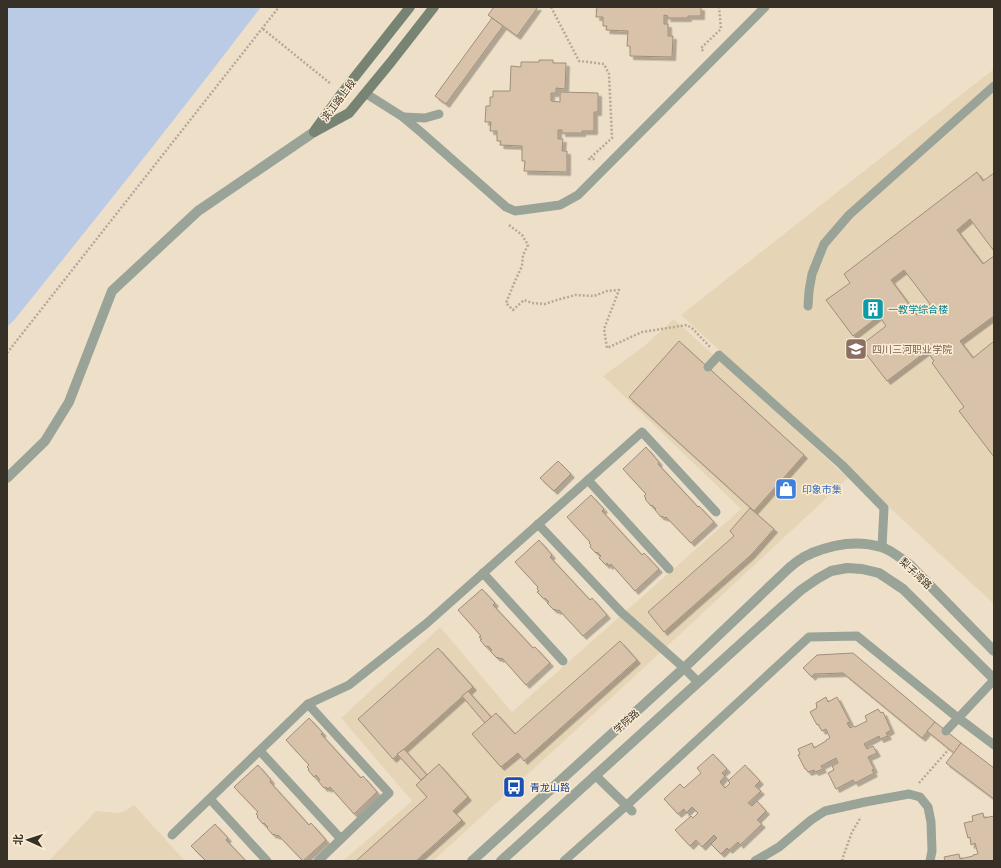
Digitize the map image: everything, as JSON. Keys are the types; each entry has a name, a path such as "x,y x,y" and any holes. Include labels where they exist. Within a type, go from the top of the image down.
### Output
{"main road":[{"name":"滨江路上段","path":"314,132 342,93 410,7"},
{"name":"滨江路上段","path":"314,132 349,113 434,7"}],"street":[{"path":"7,478 45,441 69,402 112,291 198,211 314,132"},
{"name":"梨子湾路","path":"777,580 802,558 833,546 860,544 882,547 896,554 910,565 994,651"},
{"name":"梨子湾路","path":"801,590 831,571 847,568 862,569 879,573 903,589 994,680"},
{"name":"学院路","path":"472,861 684,668 777,580"},
{"name":"学院路","path":"501,861 801,590"}],"lane":[{"path":"365,93 403,117 506,207 515,211 560,205 578,196 765,7"},
{"path":"808,306 812,274 824,244 849,215 994,86"},
{"path":"403,117 425,118 439,114"},
{"path":"708,367 719,356 842,465 884,508 882,547"},
{"path":"172,835 308,704 349,685 427,623 642,432 716,512"},
{"path":"588,480 669,569"},
{"path":"538,524 621,612 698,682"},
{"path":"482,573 563,661"},
{"path":"564,861 629,808 809,637 857,636 958,718 994,745"},
{"path":"946,731 994,680"},
{"path":"308,704 389,793 318,861"},
{"path":"260,751 341,839"},
{"path":"595,775 629,808"},
{"path":"755,861 779,847 811,820 825,812 870,801 909,794 920,797 928,807 931,822 932,851 930,861"},
{"path":"210,799 267,861"}],"path":[{"path":"7,353 279,7"},
{"path":"551,7 580,61 604,64 608,74 612,138 589,159 614,159"},
{"path":"712,60 701,48 721,29 719,7"},
{"path":"263,28 342,93"},
{"path":"504,220 522,235 528,245 523,255 522,266 506,303 512,310 524,300 532,303 545,304 575,295 594,296 607,291 619,290 604,329 607,348 642,332 687,325 693,329 719,356"},
{"path":"909,794 949,749"},
{"path":"842,861 852,832 870,801"}],"shaded area":[{"name":"四川三河职业学院","path":"994,69 994,604 681,315"},
{"path":"674,319 848,478 433,861 343,861 412,801 341,718 440,627 512,712 741,509 603,376 643,347"},
{"path":"134,805 185,861 49,861 96,811 118,813 125,811"}],"water":[{"path":"7,7 261,7 108,203 7,327"}],"building":[{"path":"494,7 538,7 517,36 488,15"},
{"path":"597,7 701,7 701,16 688,16 688,18 667,18 668,16 664,15 664,24 668,24 668,36 673,36 672,57 630,56 630,46 627,46 628,31 606,30 607,26 603,26 603,17 596,17"},
{"path":"492,18 503,26 446,104 435,96"},
{"path":"539,60 553,60 553,63 566,63 565,89 556,88 556,93 551,93 551,101 560,102 560,92 598,93 598,112 594,112 594,131 582,131 582,133 562,133 562,130 558,130 558,139 563,139 562,151 567,151 567,172 524,171 525,161 522,161 522,146 500,145 501,141 497,141 497,131 490,131 491,122 485,122 486,106 490,106 490,97 493,97 493,91 510,91 511,66 521,67 521,62 539,62"},
{"name":"一教学综合楼","path":"977,172 983,181 994,173 994,251 970,219 957,230 983,264 994,256 994,316 960,341 973,358 994,341 994,457 959,411 964,407 932,363 934,361 927,351 887,381 860,346 886,326 879,316 853,336 826,300 850,283 844,274","holes":["904,270 930,304 917,315 891,280"]},
{"path":"679,341 804,455 754,511 629,397"},
{"path":"646,447 659,462 658,464 714,522 691,543 666,517 661,517 655,510 656,509 645,499 646,498 644,496 646,494 623,469"},
{"path":"558,461 571,474 554,491 540,478"},
{"path":"591,495 604,509 602,511 642,555 644,553 659,569 635,591 611,564 609,566 607,563 606,565 599,558 601,556 590,547 590,542 567,517"},
{"path":"750,508 774,529 751,555 664,632 648,612 734,536 730,531"},
{"path":"539,540 552,555 550,557 590,600 592,598 607,615 583,636 559,610 554,610 547,603 549,602 537,592 539,591 537,589 538,587 515,562"},
{"path":"482,589 495,603 493,605 533,648 535,647 550,663 526,685 502,658 497,658 490,651 492,650 488,646 486,647 480,640 482,639 479,637 481,636 458,610"},
{"path":"620,641 637,660 524,761 518,753 501,767 472,734 496,713 515,734"},
{"path":"438,648 473,687 393,759 358,719"},
{"path":"853,653 935,722 922,738 843,673 814,674 812,677 803,668 817,655"},
{"path":"468,691 491,717 485,723 462,696"},
{"path":"826,697 828,702 837,697 850,722 847,723 850,728 867,721 865,716 878,709 881,713 883,712 891,730 886,733 888,736 880,739 879,736 864,744 867,749 873,746 877,753 868,757 874,769 872,770 874,773 855,783 853,780 836,789 828,773 834,770 832,766 838,763 836,758 821,766 823,769 815,772 814,770 808,772 798,755 800,754 798,749 812,743 814,748 830,738 826,729 822,731 818,724 817,725 810,712 817,708 816,703"},
{"path":"309,718 323,733 321,734 361,778 363,776 377,792 354,814 330,787 328,789 326,787 324,788 318,781 320,780 316,775 314,777 308,770 309,769 307,767 309,765 286,740"},
{"path":"935,722 961,743 954,753 927,731"},
{"path":"961,743 994,768 994,799 946,763"},
{"path":"404,749 427,775 421,780 397,754"},
{"path":"713,754 727,769 722,773 725,776 720,782 725,788 730,783 728,781 745,765 760,781 755,786 761,791 748,803 752,806 757,801 766,811 757,820 762,824 740,845 738,842 729,850 727,848 721,854 711,844 717,838 714,835 702,847 696,840 690,846 675,830 691,816 693,818 698,813 692,807 686,813 684,809 678,814 664,799 680,784 684,788 701,773 697,768"},
{"path":"439,764 468,797 453,811 462,820 416,861 356,861 427,797 416,785"},
{"path":"258,765 271,780 270,782 309,825 311,823 326,840 303,861 278,835 273,835 267,828 268,827 257,817 258,816 256,814 258,812 234,787"},
{"path":"983,813 984,818 994,816 994,861 945,861 944,857 959,854 960,859 978,854 975,843 971,845 970,837 968,838 964,823 973,821 972,816"},
{"path":"215,824 228,838 226,840 246,861 206,861 191,846"}],"place":[{"name":"一教学综合楼","path":"873,309"},
{"name":"四川三河职业学院","path":"856,349"},
{"name":"印象市集","path":"786,489"},
{"name":"青龙山路","path":"514,787"}]}
